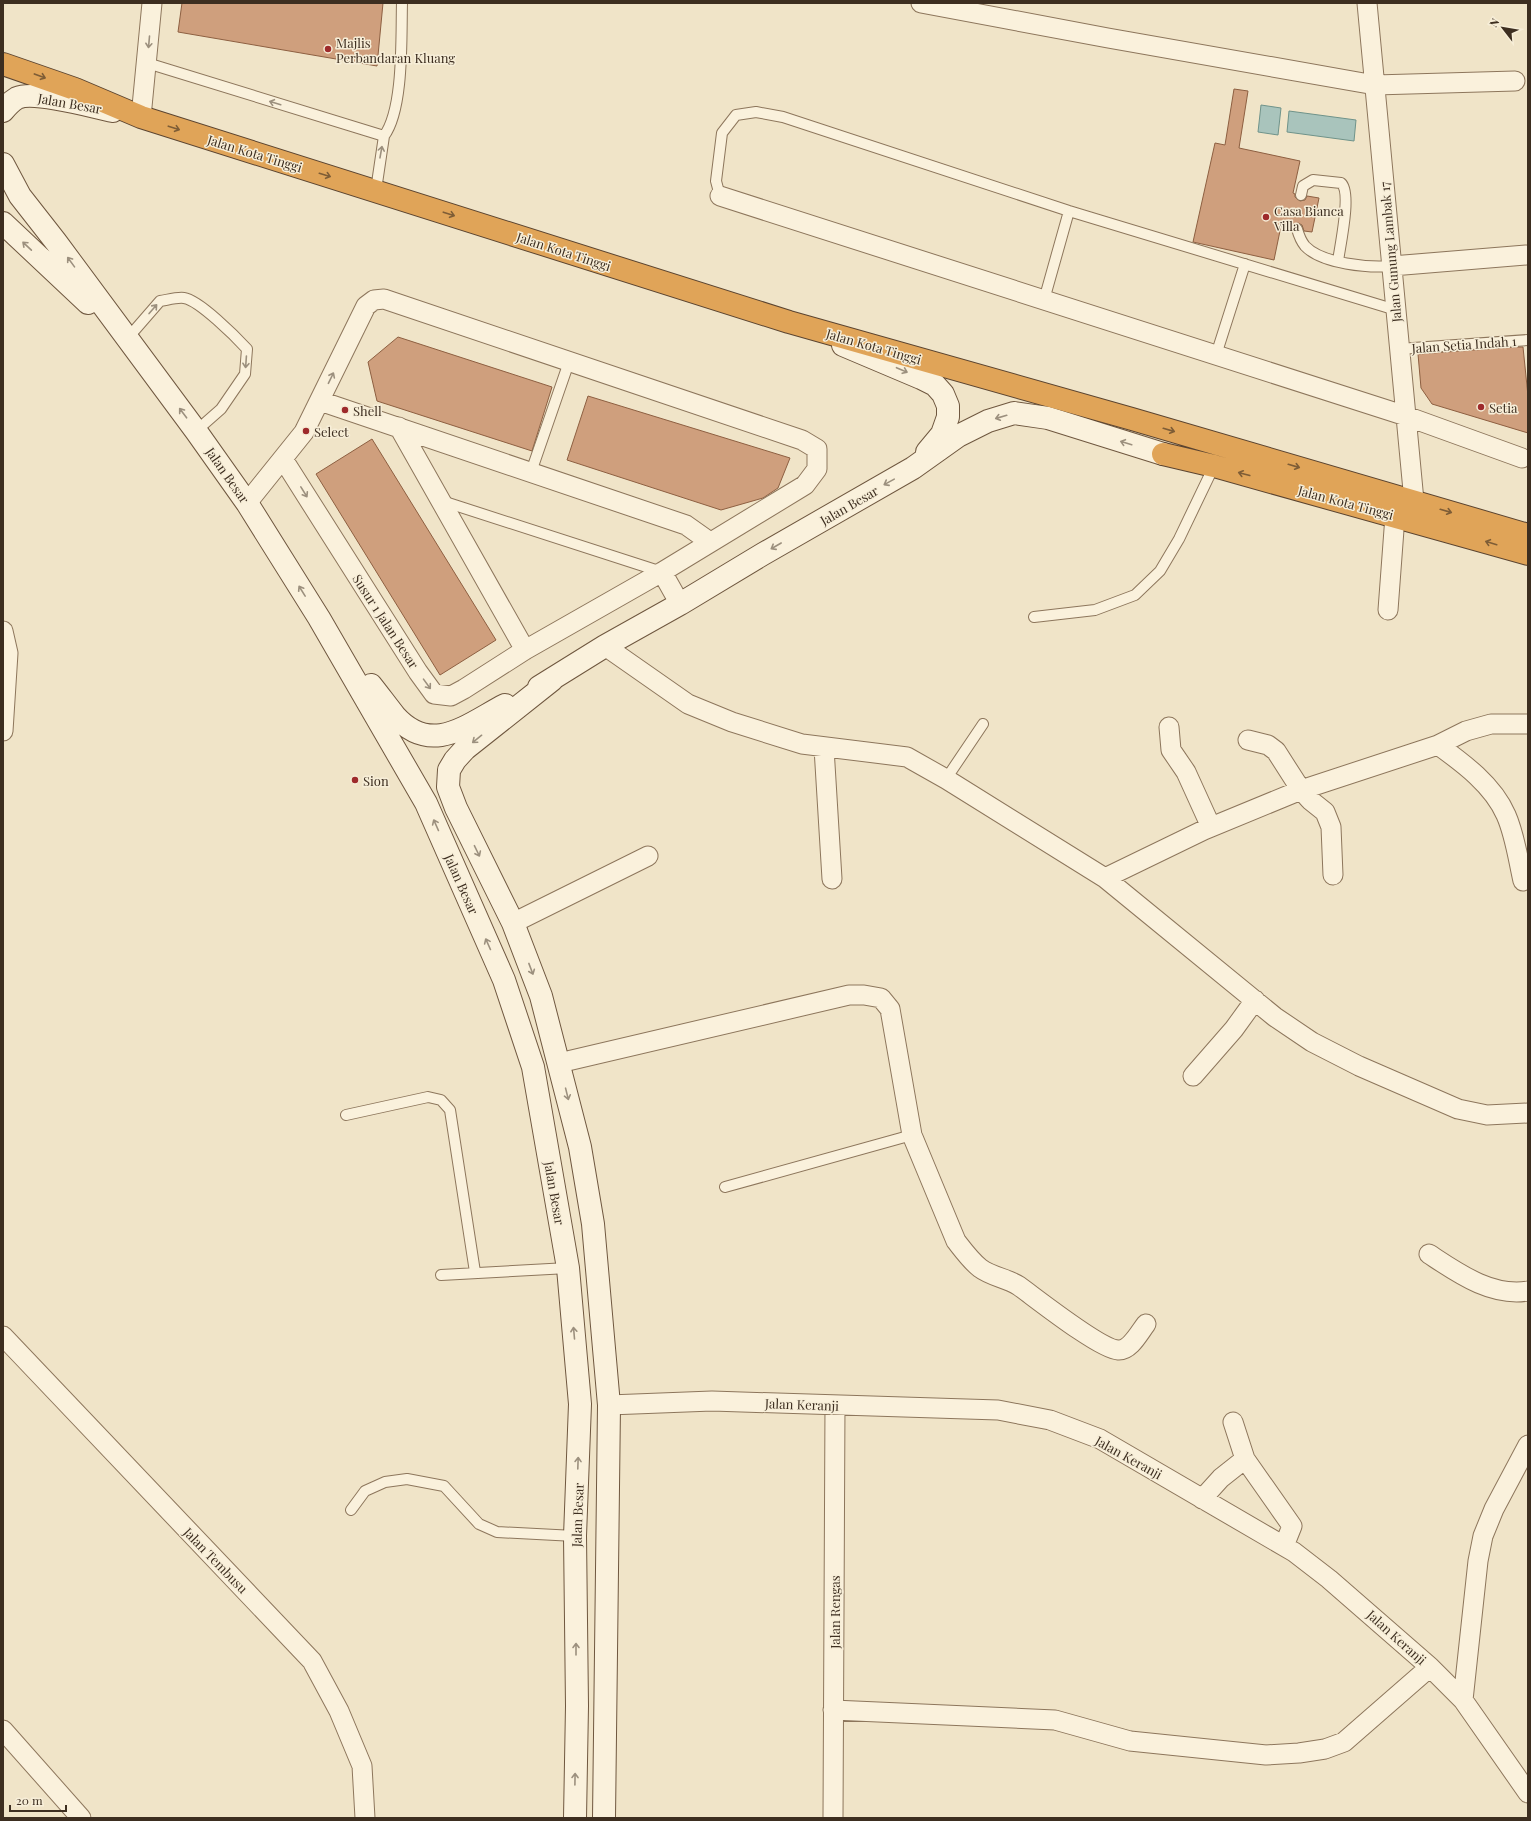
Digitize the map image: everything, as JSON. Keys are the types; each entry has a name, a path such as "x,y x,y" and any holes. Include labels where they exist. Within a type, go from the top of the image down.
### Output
{"highway":[{"name":"Jalan Kota Tinggi","path":"3,64 74,89 141,117 376,190 789,322 1132,419 1528,535"},
{"name":"Jalan Kota Tinggi","path":"1164,454 1214,466 1528,554"}],"main road":[{"name":"Jalan Besar","path":"3,111 18,98 43,96 141,117"},
{"name":"Jalan Besar","path":"3,164 20,196 196,430 247,503 319,618 426,803 504,980 533,1067 568,1268 580,1404 576,1536 575,1818"},
{"name":"Jalan Besar","path":"3,223 127,339"},
{"path":"789,322 921,378 935,386 943,394 948,406 948,417 942,434 913,468"},
{"name":"Jalan Besar","path":"319,618 396,717 410,729 424,736 434,737 449,734 552,680 606,646 913,468 958,436 988,421 1014,413 1048,418 1164,454"},
{"name":"Jalan Besar","path":"552,680 465,749 455,760 449,770 447,780 456,808 513,923 541,996 560,1063 580,1148 593,1224 609,1405 604,1818"}],"street":[{"path":"141,117 152,3"},
{"path":"921,3 1108,38 1375,85 1516,81"},
{"name":"Jalan Gunung Lambak 17","path":"1367,3 1414,501"},
{"path":"720,196 1406,416 1525,457"},
{"path":"1392,266 1526,254"},
{"path":"247,503 304,432 366,306 374,300 384,298 802,440 817,449 817,469 806,485 662,572 525,650 399,427"},
{"path":"320,401 686,525 710,542"},
{"name":"Susur 1 Jalan Besar","path":"283,459 434,694 451,696 525,650"},
{"path":"1388,610 1395,516"},
{"path":"662,572 680,604"},
{"path":"3,632 8,653 3,731"},
{"path":"606,646 688,704 732,722 802,744 824,748 907,757 1105,878 1275,1017 1312,1042 1359,1066 1458,1109 1487,1115 1528,1112"},
{"path":"1105,878 1212,827 1300,790 1438,745 1466,731 1491,724 1528,724"},
{"path":"1169,727 1171,750 1186,772 1212,827"},
{"path":"1248,740 1268,745 1276,751 1300,790 1325,812 1331,827 1333,875"},
{"path":"1438,745 1479,779 1493,795 1506,815 1523,881"},
{"path":"824,748 832,880"},
{"path":"513,923 648,856"},
{"path":"560,1063 850,995 864,995 881,998 890,1009 912,1135 956,1241 980,1268 1017,1284 1088,1335 1110,1348 1119,1350 1127,1348 1146,1324"},
{"path":"1193,1076 1234,1029 1255,1000"},
{"path":"1429,1254 1458,1273 1483,1285 1503,1291 1528,1291"},
{"name":"Jalan Tembusu","path":"3,1336 312,1661 339,1711 362,1766 366,1818"},
{"name":"Jalan Keranji","path":"609,1405 712,1401 998,1410 1050,1420 1100,1440 1294,1552 1329,1579 1430,1667 1463,1700 1528,1793"},
{"name":"Jalan Rengas","path":"833,1818 835,1405"},
{"path":"1233,1422 1246,1459 1292,1526 1284,1546"},
{"path":"1463,1700 1478,1561 1483,1536 1494,1509 1528,1445"},
{"path":"1202,1499 1221,1478 1246,1459"},
{"path":"833,1710 1055,1720 1130,1741 1266,1755 1299,1753 1325,1749 1344,1742 1430,1667"},
{"path":"3,1730 81,1818"}],"lane":[{"path":"376,190 384,136 393,121 399,78 402,3"},
{"path":"147,64 384,136"},
{"path":"720,196 716,181 722,133 736,115 756,112 783,117 1069,211 1396,310"},
{"path":"1301,195 1303,186 1313,180 1341,183 1344,186 1346,194 1345,213 1338,262"},
{"path":"1044,300 1069,211"},
{"path":"1298,229 1301,240 1307,248 1320,255 1338,262 1372,268 1392,266"},
{"path":"1216,355 1245,264"},
{"path":"127,339 160,301 185,298 201,307 247,348 245,374 221,409 196,430"},
{"name":"Jalan Setia Indah 1","path":"1400,349 1528,340"},
{"path":"531,472 569,362"},
{"path":"1034,617 1095,610 1136,595 1160,571 1179,539 1214,466"},
{"path":"441,501 662,572"},
{"path":"946,780 983,724"},
{"path":"346,1115 428,1097 441,1100 450,1110 475,1272"},
{"path":"724,1187 912,1135"},
{"path":"441,1275 568,1268"},
{"path":"351,1510 365,1491 385,1482 407,1479 444,1486 479,1524 497,1532 576,1536"}],"water":[{"path":"1261,105 1281,108 1278,135 1258,132"},
{"path":"1289,111 1356,120 1354,141 1287,132"}],"building":[{"name":"Majlis Perbandaran Kluang","path":"182,3 383,3 377,66 178,32"},
{"path":"1234,89 1248,91 1239,148 1300,161 1293,193 1295,194 1295,197 1300,201 1305,200 1307,196 1319,198 1312,232 1304,231 1302,225 1298,223 1293,224 1291,228 1281,226 1274,260 1193,242 1215,143 1225,145"},
{"path":"398,337 552,387 532,451 377,401 368,362"},
{"path":"1523,347 1528,396 1528,433 1432,404 1421,388 1418,354"},
{"path":"588,396 790,458 778,488 763,498 721,510 567,460"},
{"path":"372,439 496,640 440,675 316,474"}],"place":[{"name":"Majlis Perbandaran Kluang","path":"328,49"},
{"name":"Casa Bianca Villa","path":"1266,217"},
{"name":"Setia","path":"1481,407"},
{"name":"Shell","path":"345,410"},
{"name":"Select","path":"306,431"},
{"name":"Sion","path":"355,780"}]}
